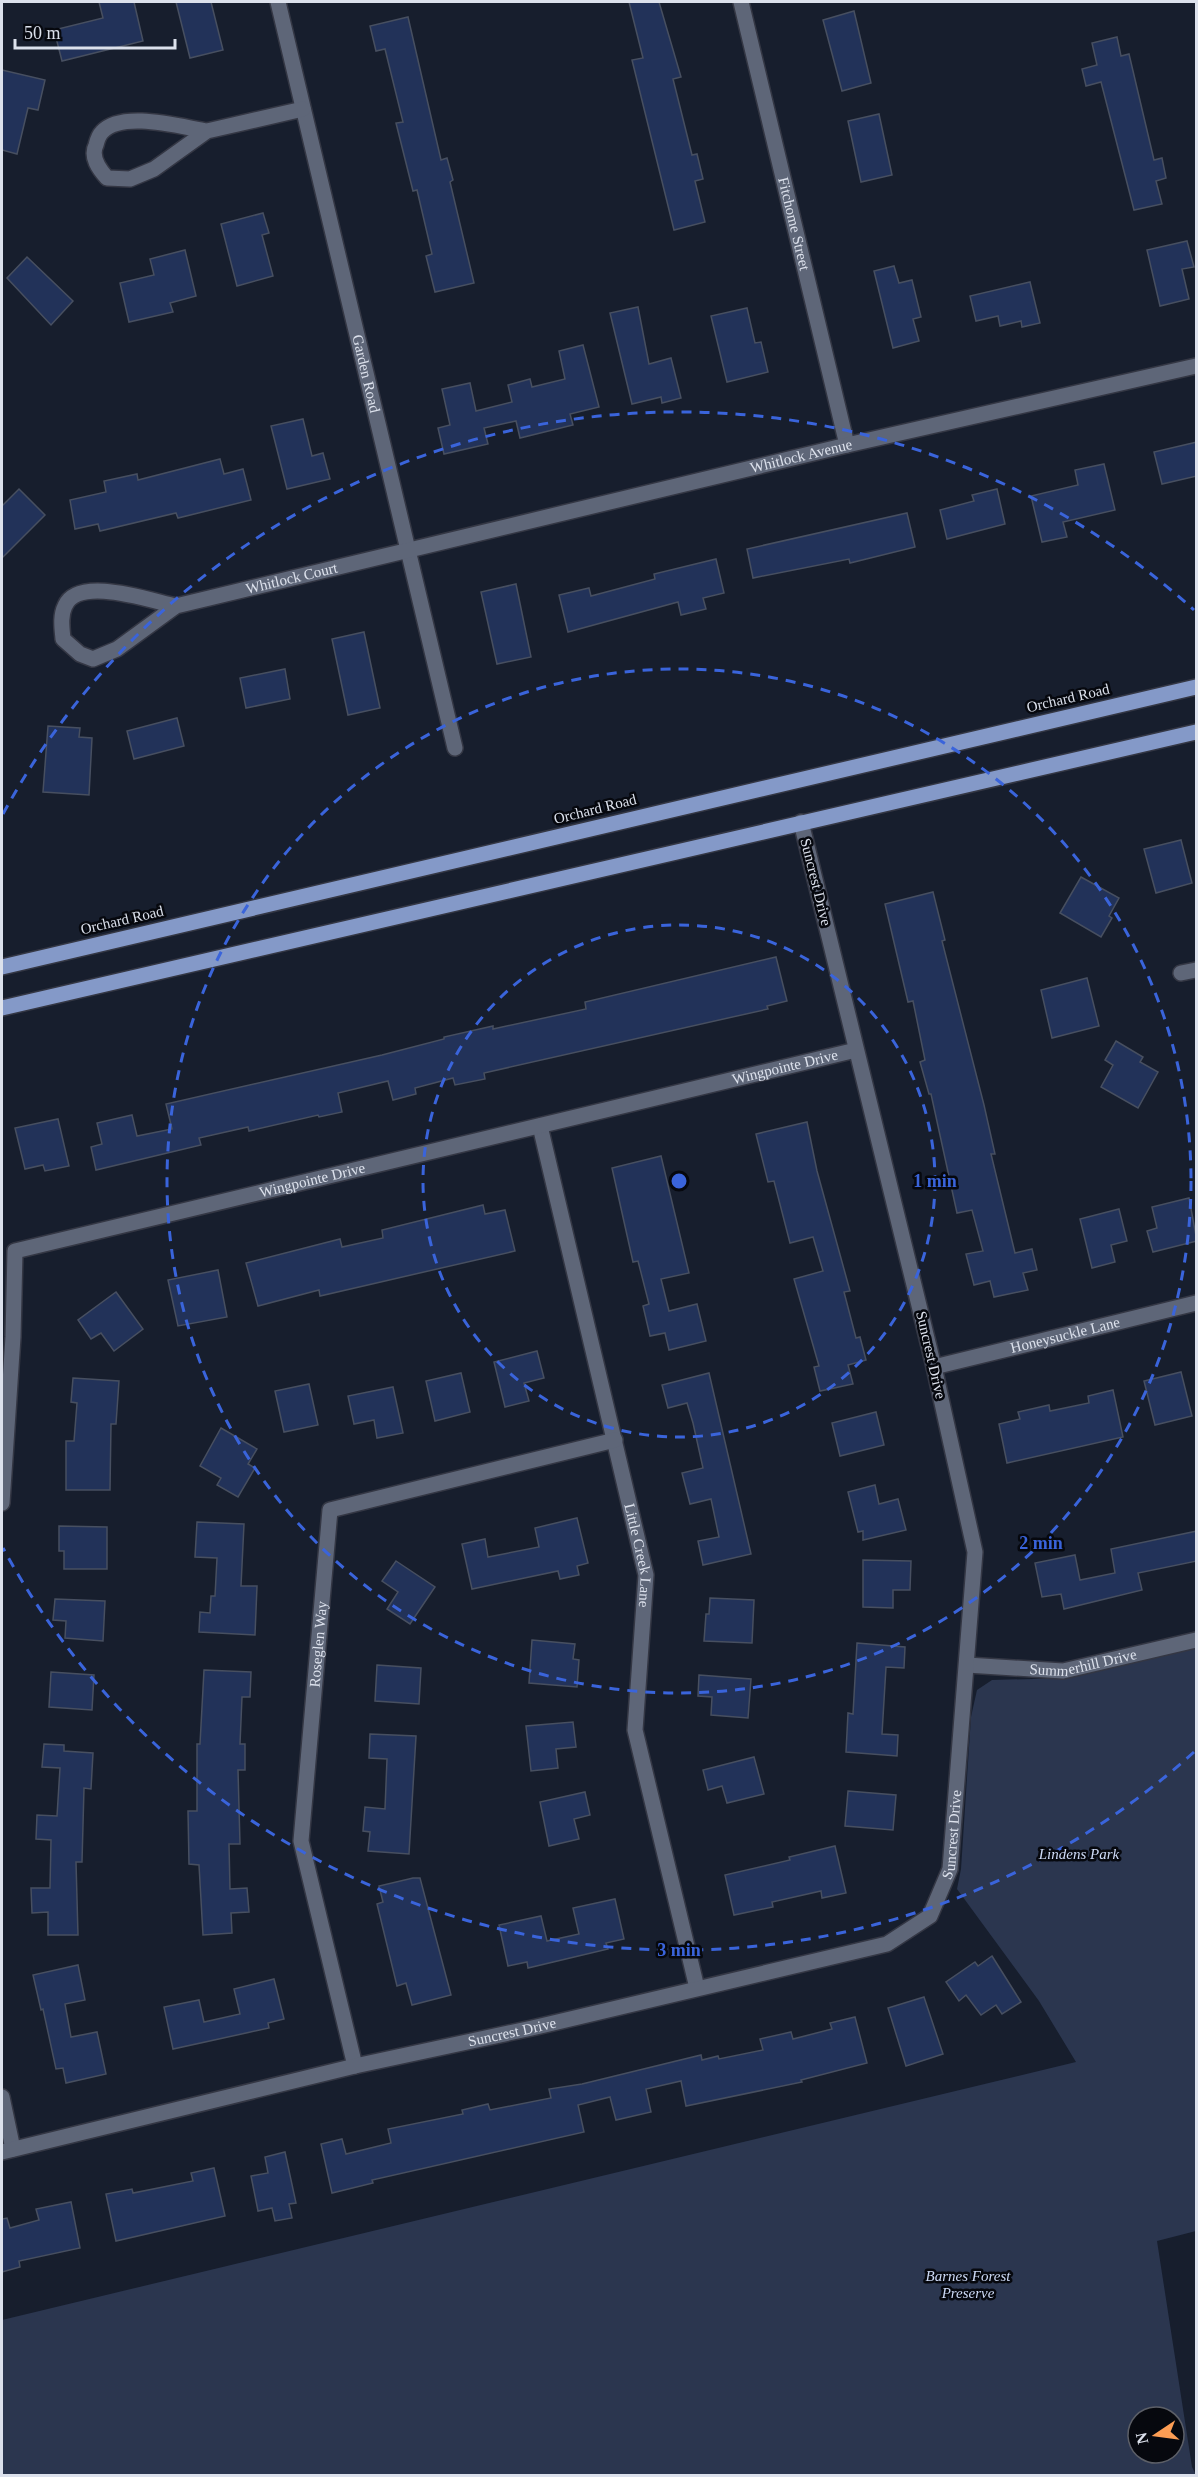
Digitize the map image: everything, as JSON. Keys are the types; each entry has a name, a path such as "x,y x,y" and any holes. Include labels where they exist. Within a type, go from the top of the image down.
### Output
{"main road":[{"name":"Orchard Road","path":"2,967 1197,687"},
{"path":"2,1008 1197,732"}],"street":[{"name":"Garden Road","path":"278,2 455,748"},
{"name":"Fitchome Street","path":"741,2 847,445"},
{"path":"207,131 154,169 130,178 107,177 96,166 93,149 102,132 121,122 144,121 207,131 303,109"},
{"name":"Whitlock Avenue","path":"409,552 847,445 1197,366"},
{"name":"Whitlock Court","path":"176,606 106,591 78,592 65,604 61,619 63,639 80,654 93,659 117,649 176,606 409,552"},
{"name":"Suncrest Drive","path":"7,2150 354,2066 532,2028 887,1944 930,1916 950,1869 975,1552 934,1367 801,822"},
{"name":"Wingpointe Drive","path":"2,1503 13,1337 15,1251 856,1050"},
{"name":"Little Creek Lane","path":"540,1126 646,1575 635,1730 697,1988"},
{"name":"Honeysuckle Lane","path":"934,1367 1197,1303"},
{"name":"Roseglen Way","path":"354,2066 301,1841 330,1510 615,1440"},
{"name":"Summerhill Drive","path":"967,1665 1063,1671 1197,1640"},
{"path":"2,2097 7,2150"}],"green space":[{"name":"Barnes Forest Preserve","path":"1196,1648 1196,2231 1157,2241 1182,2405 1126,2405 1126,2465 1186,2465 1186,2428 1192,2467 1196,2475 2,2475 2,2320 1076,2062 1039,2001 957,1889 961,1869 971,1717 977,1690 992,1680 1070,1678"}],"building":[{"path":"99,2 134,2 143,41 62,61 54,30 103,18"},
{"path":"176,2 211,2 223,50 190,58"},
{"path":"629,2 659,2 681,77 673,79 692,155 697,154 703,179 695,181 705,222 674,230 632,60 643,58"},
{"path":"854,11 871,83 842,91 823,20"},
{"path":"408,17 441,160 447,158 453,180 450,182 474,283 435,292 426,256 432,254 417,190 413,191 396,123 403,122 385,49 376,51 370,26"},
{"path":"1117,37 1121,56 1129,54 1154,160 1162,158 1166,178 1156,181 1162,204 1134,210 1101,82 1086,86 1082,69 1097,65 1092,43"},
{"path":"2,70 45,80 38,110 28,108 17,154 2,150"},
{"path":"879,114 892,175 861,182 848,121"},
{"path":"263,213 269,233 262,235 273,276 237,286 221,224"},
{"path":"1187,241 1194,267 1182,269 1189,299 1160,306 1147,250"},
{"path":"185,250 196,296 170,303 173,312 129,322 120,283 154,275 150,259"},
{"path":"27,257 73,301 51,325 7,278"},
{"path":"894,266 899,283 912,280 921,317 913,319 919,341 893,348 874,271"},
{"path":"1030,282 1040,323 1022,327 1021,321 1000,326 998,316 976,321 970,296"},
{"path":"638,307 649,364 671,358 681,398 662,403 661,397 632,404 610,313"},
{"path":"747,308 755,343 761,342 768,372 727,382 711,316"},
{"path":"583,345 599,407 570,414 573,425 520,438 516,421 484,428 488,444 444,454 438,428 450,425 442,389 470,383 476,411 512,402 508,385 530,379 532,387 565,379 559,351"},
{"path":"303,419 312,456 323,453 330,479 287,489 271,426"},
{"path":"1197,442 1197,476 1162,484 1154,452"},
{"path":"220,459 224,474 243,469 251,500 178,518 176,513 100,531 98,524 75,529 70,500 106,492 104,481 137,474 138,480"},
{"path":"1104,464 1115,510 1063,522 1067,537 1042,542 1031,496 1078,485 1075,470"},
{"path":"19,489 45,515 2,558 2,506"},
{"path":"997,489 1005,524 947,539 940,510 974,501 972,495"},
{"path":"907,513 915,547 850,563 849,559 753,578 747,549"},
{"path":"716,559 724,593 703,598 706,609 681,615 678,602 568,632 559,595 589,588 591,596 655,579 654,574"},
{"path":"516,584 531,657 497,664 481,592"},
{"path":"364,632 380,708 348,715 332,639"},
{"path":"285,669 290,699 246,708 240,678"},
{"path":"177,718 184,746 134,759 127,731"},
{"path":"48,726 80,728 79,737 92,738 89,795 43,792"},
{"path":"1181,840 1192,883 1156,893 1144,849"},
{"path":"1081,877 1119,898 1109,916 1112,918 1101,937 1060,913"},
{"path":"933,892 945,940 942,941 984,1105 995,1154 991,1154 1015,1253 1032,1249 1037,1270 1023,1273 1028,1290 994,1297 990,1281 974,1285 966,1254 983,1251 972,1210 957,1213 931,1094 929,1094 920,1062 925,1060 913,1001 908,1002 885,904"},
{"path":"776,957 787,1001 767,1006 768,1009 484,1073 485,1079 455,1085 453,1078 415,1088 416,1094 393,1100 388,1081 338,1093 342,1112 319,1117 318,1115 249,1131 248,1127 199,1138 201,1145 96,1170 91,1147 102,1144 97,1123 132,1115 137,1136 172,1129 166,1104 382,1055 444,1039 444,1037 586,1009 585,1002"},
{"path":"1087,978 1099,1026 1052,1038 1041,990"},
{"path":"1116,1041 1143,1057 1140,1062 1158,1072 1138,1108 1101,1087 1113,1065 1105,1060"},
{"path":"58,1119 69,1166 45,1171 43,1165 25,1169 15,1128"},
{"path":"807,1122 817,1171 850,1291 844,1292 856,1338 860,1337 866,1360 848,1365 853,1384 820,1391 814,1367 819,1366 794,1279 823,1271 813,1237 790,1243 774,1181 768,1182 756,1134"},
{"path":"661,1156 689,1273 661,1279 669,1311 697,1304 706,1341 669,1350 665,1333 650,1336 643,1306 649,1304 638,1261 633,1262 612,1168"},
{"path":"1189,1198 1197,1241 1153,1252 1147,1231 1157,1228 1152,1207"},
{"path":"483,1205 485,1214 505,1210 515,1251 320,1296 319,1290 258,1306 246,1263 340,1239 342,1247 383,1238 382,1230"},
{"path":"1119,1209 1127,1241 1111,1245 1115,1262 1092,1268 1080,1219"},
{"path":"218,1270 227,1317 178,1326 168,1280"},
{"path":"116,1292 143,1329 114,1351 101,1333 91,1339 78,1320"},
{"path":"537,1351 544,1378 524,1383 529,1401 505,1407 494,1362"},
{"path":"1181,1372 1192,1416 1155,1425 1144,1381"},
{"path":"461,1373 470,1412 435,1421 426,1381"},
{"path":"709,1373 751,1554 703,1565 698,1541 719,1537 711,1499 690,1504 682,1473 703,1468 693,1423 687,1403 668,1408 662,1385"},
{"path":"73,1378 119,1381 116,1424 111,1424 110,1490 66,1490 66,1441 74,1441 77,1403 71,1402"},
{"path":"309,1384 318,1425 284,1432 275,1391"},
{"path":"393,1387 403,1433 377,1438 374,1420 354,1424 348,1396"},
{"path":"1113,1390 1123,1437 1007,1463 999,1424 1020,1419 1018,1412 1049,1405 1050,1411 1089,1403 1088,1396"},
{"path":"876,1412 884,1445 840,1456 832,1423"},
{"path":"221,1428 257,1449 248,1464 255,1468 238,1497 217,1485 221,1478 200,1466"},
{"path":"875,1485 879,1504 898,1499 906,1530 863,1540 863,1531 858,1532 848,1492"},
{"path":"577,1518 588,1563 577,1566 579,1575 560,1579 558,1571 472,1589 462,1544 485,1539 488,1557 539,1547 535,1528"},
{"path":"197,1522 244,1524 241,1586 257,1586 255,1635 199,1632 200,1612 210,1613 211,1596 215,1596 217,1558 195,1557"},
{"path":"59,1526 107,1527 107,1569 64,1569 64,1551 59,1551"},
{"path":"1197,1531 1197,1561 1138,1573 1142,1590 1064,1609 1061,1594 1042,1597 1035,1563 1075,1555 1080,1580 1115,1573 1111,1549"},
{"path":"863,1560 911,1561 910,1590 893,1590 893,1608 863,1607"},
{"path":"396,1561 435,1587 410,1624 387,1609 398,1592 382,1581"},
{"path":"710,1598 754,1600 752,1643 704,1641"},
{"path":"55,1599 105,1601 103,1641 65,1638 66,1621 53,1620"},
{"path":"532,1640 575,1644 573,1659 579,1660 577,1687 529,1683"},
{"path":"857,1643 905,1647 904,1668 886,1667 882,1734 898,1735 897,1756 846,1752 848,1713 853,1714"},
{"path":"377,1665 421,1668 419,1704 375,1701"},
{"path":"204,1670 251,1672 250,1697 242,1697 240,1744 245,1744 245,1770 238,1770 240,1844 229,1844 230,1889 247,1888 249,1912 231,1913 232,1933 203,1935 199,1865 189,1864 188,1811 197,1811 197,1744 200,1744"},
{"path":"51,1672 94,1675 92,1710 49,1707"},
{"path":"699,1675 751,1679 748,1718 711,1715 712,1697 698,1696"},
{"path":"573,1722 576,1747 556,1749 558,1768 531,1771 526,1726"},
{"path":"370,1734 416,1736 409,1854 368,1851 370,1832 363,1831 365,1807 385,1809 387,1759 369,1758"},
{"path":"44,1744 64,1745 64,1751 93,1753 91,1789 84,1788 82,1862 76,1862 78,1935 48,1935 48,1912 32,1913 31,1888 50,1888 51,1840 36,1839 37,1815 57,1816 60,1768 42,1767"},
{"path":"754,1757 764,1794 727,1803 722,1786 708,1790 703,1770"},
{"path":"848,1791 896,1795 893,1830 845,1826"},
{"path":"585,1792 590,1815 574,1819 579,1839 549,1846 540,1802"},
{"path":"835,1846 846,1893 822,1898 821,1891 772,1902 773,1907 734,1915 725,1875 790,1860 789,1857"},
{"path":"420,1878 451,1995 412,2005 406,1983 397,1986 377,1904 383,1902 379,1886"},
{"path":"615,1899 624,1939 606,1943 608,1949 528,1968 527,1962 508,1966 499,1925 541,1916 547,1941 579,1934 573,1908"},
{"path":"992,1956 1021,2002 1002,2014 996,2005 981,2015 966,1995 959,2001 946,1982 975,1962 978,1966"},
{"path":"78,1965 85,2000 65,2004 71,2037 97,2032 106,2074 66,2083 63,2068 56,2069 33,1975"},
{"path":"274,1979 284,2019 268,2023 269,2028 173,2049 164,2007 199,2000 204,2022 240,2014 234,1989"},
{"path":"924,1997 943,2054 906,2066 888,2008"},
{"path":"855,2017 867,2063 801,2080 802,2082 686,2106 681,2081 646,2089 651,2112 616,2120 610,2097 578,2105 584,2132 372,2180 373,2183 332,2193 321,2144 342,2139 346,2154 391,2143 388,2129 463,2114 462,2110 488,2104 490,2110 551,2098 549,2089 582,2084 701,2055 702,2060 718,2056 719,2059 763,2050 760,2039 791,2032 793,2039 832,2029 830,2023"},
{"path":"285,2152 296,2203 289,2204 292,2218 275,2221 272,2208 258,2211 251,2176 268,2173 265,2157"},
{"path":"214,2168 225,2216 116,2241 106,2194 132,2189 133,2193 193,2181 191,2173"},
{"path":"71,2202 80,2248 19,2261 20,2267 2,2272 2,2219 7,2218 10,2228 39,2220 36,2209"}],"park label":[{"name":"Lindens Park","path":"1079,1854"}]}
